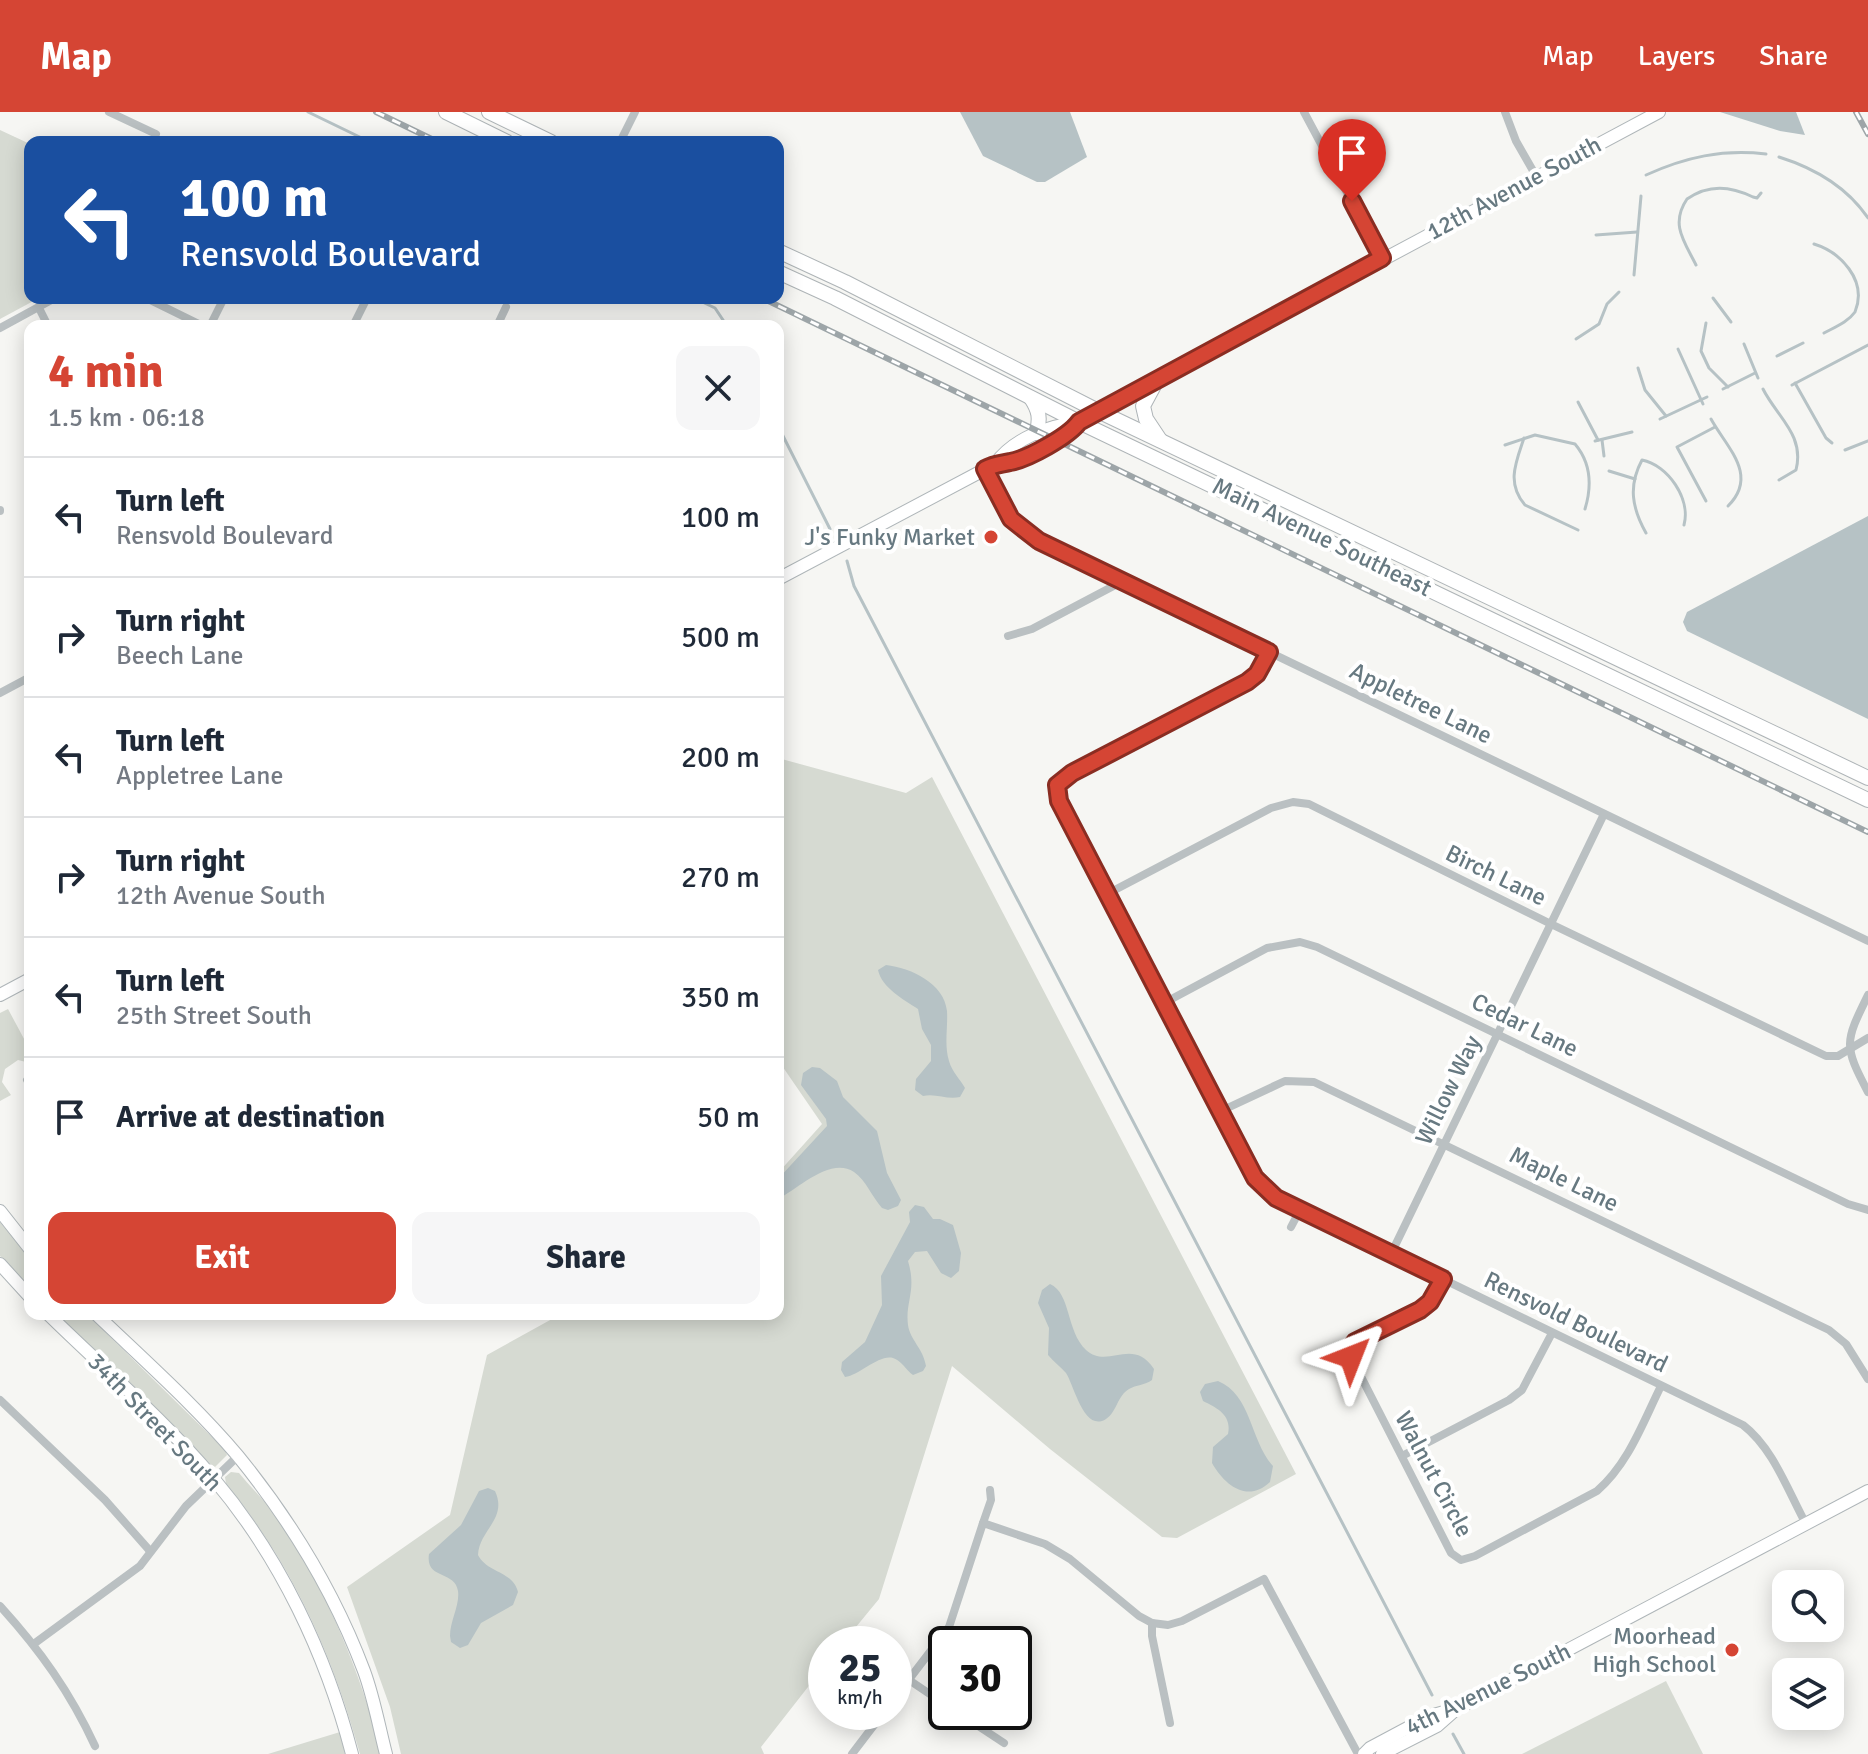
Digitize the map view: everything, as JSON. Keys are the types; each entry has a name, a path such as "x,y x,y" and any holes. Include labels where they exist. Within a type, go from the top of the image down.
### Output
{"main road":[{"path":"446,112 495,136"},
{"path":"489,112 539,136"},
{"name":"Main Avenue Southeast","path":"784,254 1098,411 1868,778"},
{"name":"Main Avenue Southeast","path":"784,275 1079,422 1868,800"},
{"path":"1157,380 1143,406 1146,419 1161,440"},
{"path":"1031,397 1040,417 1036,433"}],"street":[{"path":"109,112 155,136"},
{"path":"623,136 635,112"},
{"path":"1304,112 1382,258"},
{"path":"1505,112 1516,141 1536,176"},
{"name":"12th Avenue South","path":"784,576 990,466 1024,457 1072,431 1079,422 1098,411 1659,112"},
{"path":"0,328 45,304"},
{"path":"158,304 191,320"},
{"path":"500,320 506,307"},
{"path":"39,308 45,320"},
{"path":"990,466 1003,453 1036,433 1057,424 1079,422"},
{"name":"Appletree Lane","path":"990,466 1011,519 1023,530 1868,941"},
{"path":"1008,636 1032,629 1123,581"},
{"name":"Rensvold Boulevard","path":"1269,652 1257,674 1247,682 1072,773 1057,785 1059,801 1255,1178 1276,1198 1743,1425 1755,1435 1806,1524"},
{"path":"0,693 24,680"},
{"name":"Birch Lane","path":"1107,894 1271,808 1293,802 1309,804 1826,1056 1838,1056 1849,1051"},
{"name":"Willow Way","path":"1391,1254 1604,814"},
{"name":"Cedar Lane","path":"1164,1003 1267,948 1300,942 1317,947 1498,1033 1848,1204 1868,1210"},
{"path":"0,995 24,982"},
{"path":"1868,995 1849,1037 1849,1051 1868,1092"},
{"path":"1849,1051 1868,1038"},
{"name":"Maple Lane","path":"1221,1111 1285,1081 1314,1082 1829,1330 1846,1344 1868,1379"},
{"path":"1291,1227 1300,1210"},
{"path":"0,1211 24,1241"},
{"path":"0,1264 24,1290"},
{"name":"Walnut Circle","path":"1443,1279 1430,1302 1420,1310 1355,1342 1350,1349 1351,1357 1451,1553 1461,1560 1475,1556 1597,1491 1610,1480 1621,1467 1661,1386"},
{"name":"34th Street South","path":"54,1320 213,1478 262,1545 296,1604 323,1664 352,1754"},
{"name":"34th Street South","path":"102,1320 192,1406 238,1456 293,1530 328,1592 364,1672 386,1754"},
{"path":"1402,1456 1509,1400 1522,1390 1552,1333"},
{"path":"0,1400 105,1500 150,1551"},
{"path":"35,1643 140,1566 186,1506 238,1456"},
{"path":"912,1676 949,1627 991,1500 990,1490"},
{"name":"4th Avenue South","path":"1364,1754 1430,1716 1458,1708 1868,1491"},
{"path":"983,1523 1045,1544 1070,1559 1139,1616 1152,1623 1168,1625 1182,1621 1264,1579 1358,1754"},
{"path":"0,1606 35,1643 65,1689 95,1746"},
{"path":"1152,1623 1170,1723"},
{"path":"1382,1754 1437,1726 1458,1708"},
{"path":"852,1754 870,1730"},
{"path":"984,1730 1004,1743"}],"shaded area":[{"path":"960,112 1070,112 1087,157 1045,182 1037,182 983,156"},
{"path":"1720,112 1796,112 1805,135 1780,131"},
{"path":"0,130 24,141 24,304 28,304 0,319"},
{"path":"1868,516 1868,719 1687,631 1683,622 1687,612"},
{"path":"784,760 906,793 932,777 1296,1474 1177,1538 1162,1537 1050,1449 952,1366 879,1599 857,1626 808,1626 808,1687 761,1747 764,1754 401,1754 390,1707 347,1587 450,1515 487,1355 550,1320 784,1320 784,1166 822,1124 784,1069"},
{"path":"886,965 915,973 940,992 947,1011 949,1061 965,1088 960,1097 923,1096 915,1090 916,1079 931,1061 931,1045 922,1029 918,1009 894,992 880,976 878,970"},
{"path":"8,1009 24,1039 24,1062 18,1060 5,1069 2,1082 11,1095 0,1101 0,1013"},
{"path":"812,1067 820,1068 837,1081 843,1097 877,1131 887,1173 901,1200 898,1206 888,1210 882,1208 858,1175 845,1168 824,1171 784,1195 784,1173 827,1126 826,1119 801,1085 803,1073"},
{"path":"915,1205 924,1207 933,1219 953,1225 961,1253 959,1271 951,1278 941,1273 927,1251 915,1252 908,1261 911,1288 908,1325 926,1366 923,1371 913,1375 899,1361 888,1358 845,1377 841,1370 842,1362 865,1342 882,1305 881,1276 910,1222 909,1212"},
{"path":"0,1222 24,1252 24,1282 0,1256"},
{"path":"1050,1284 1062,1295 1075,1333 1086,1350 1103,1357 1137,1355 1154,1369 1152,1380 1125,1392 1106,1419 1098,1422 1086,1414 1066,1373 1048,1355 1049,1328 1038,1303 1042,1290"},
{"path":"63,1320 93,1320 225,1450 227,1455 215,1467"},
{"path":"1218,1381 1238,1397 1265,1456 1273,1466 1270,1482 1262,1488 1245,1491 1230,1485 1212,1463 1213,1447 1228,1434 1229,1427 1226,1417 1203,1401 1200,1392 1205,1384"},
{"path":"231,1472 239,1473 272,1511 314,1578 353,1664 382,1754 360,1754 337,1682 308,1612 271,1546 226,1484 225,1477"},
{"path":"488,1488 495,1491 498,1509 478,1555 487,1565 511,1580 518,1592 513,1605 481,1623 468,1645 460,1648 451,1642 450,1636 458,1602 456,1584 431,1568 429,1554 461,1525 479,1491"},
{"path":"1666,1681 1703,1754 1522,1754"},
{"path":"340,1732 345,1754 268,1754"}],"waterway":[{"path":"308,112 358,136"},
{"path":"1646,175 1704,156 1766,154"},
{"path":"1779,157 1829,180 1850,197 1868,218"},
{"path":"1696,265 1679,225 1687,199 1703,191 1720,188 1757,198 1761,193"},
{"path":"1634,275 1641,196"},
{"path":"1596,235 1637,232"},
{"path":"1814,244 1842,261 1858,289 1855,312 1824,333"},
{"path":"1576,339 1599,324 1607,304 1619,292"},
{"path":"1713,298 1731,322"},
{"path":"707,304 715,308 723,320"},
{"path":"1706,323 1701,351 1709,368 1728,387"},
{"path":"1777,356 1803,343"},
{"path":"1744,344 1758,378"},
{"path":"1792,385 1868,345"},
{"path":"1678,349 1703,404"},
{"path":"1638,368 1645,390 1666,416"},
{"path":"1723,389 1755,373"},
{"path":"1795,383 1826,438 1832,443"},
{"path":"1763,389 1797,447 1796,470 1779,480"},
{"path":"1660,419 1707,397"},
{"path":"1578,402 1598,440"},
{"path":"1711,419 1732,451 1740,472 1741,483 1737,495 1728,506"},
{"path":"1706,501 1677,447 1715,427"},
{"path":"1595,441 1632,432"},
{"path":"1505,445 1535,435 1575,444 1589,475 1585,509"},
{"path":"784,438 830,529"},
{"path":"1524,438 1514,472 1519,497 1525,505 1578,530"},
{"path":"1602,440 1604,456"},
{"path":"1845,450 1868,441"},
{"path":"1646,533 1638,515 1633,488 1642,460 1661,469 1681,494 1684,525"},
{"path":"1609,471 1635,479"},
{"path":"847,561 854,586 1432,1695"},
{"path":"1453,1734 1464,1754"}],"railway":[{"path":"376,112 426,136"},
{"path":"1856,112 1868,134"},
{"path":"774,304 1868,832"}],"place":[{"name":"J's Funky Market","path":"991,537"},
{"name":"Moorhead High School","path":"1732,1650"}],"route":[{"path":"1351,1357 1350,1349 1355,1342 1430,1302 1443,1279 1276,1198 1255,1178 1059,801 1057,785 1072,773 1247,682 1264,665 1269,652 1039,541 1011,519 985,469 995,464 1013,462 1056,440 1072,431 1079,422 1382,258 1352,201"}]}
